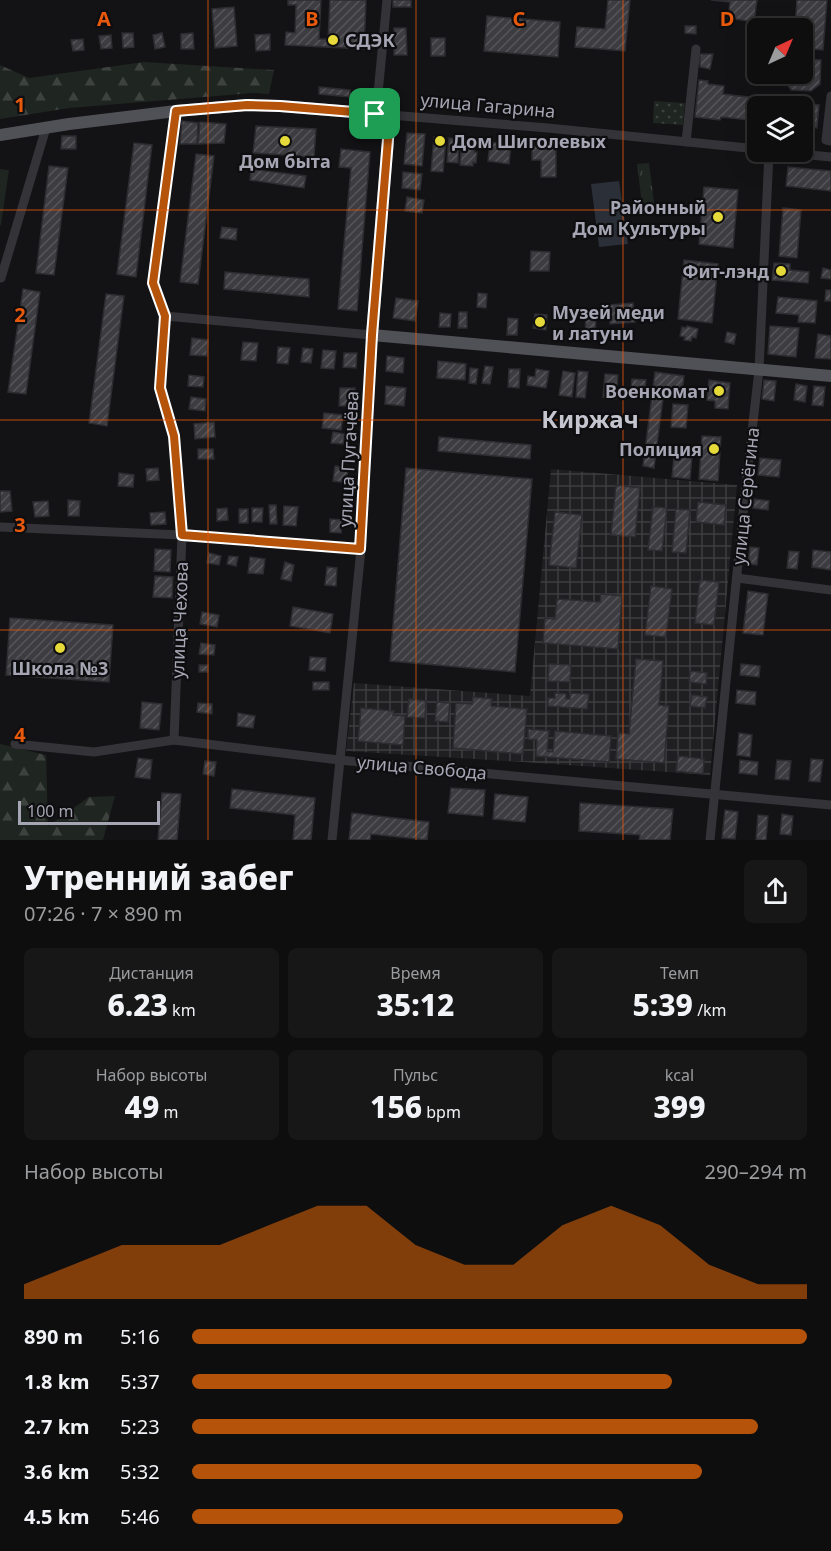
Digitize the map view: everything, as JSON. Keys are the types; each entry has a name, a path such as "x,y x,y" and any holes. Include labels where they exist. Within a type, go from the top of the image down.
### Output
{"main road":[{"name":"улица Гагарина","path":"0,135 176,111 247,105 390,115"},
{"name":"улица Пугачёва","path":"372,335 390,115"},
{"path":"372,335 831,376"}],"street":[{"path":"375,114 387,0"},
{"path":"686,142 696,49"},
{"path":"831,96 826,140 831,141"},
{"name":"улица Чехова","path":"174,740 182,535 174,436 160,388 165,316 153,283 176,111"},
{"name":"улица Гагарина","path":"390,115 747,148"},
{"path":"0,278 46,128"},
{"path":"813,155 831,156"},
{"name":"улица Серёгина","path":"710,840 759,370 769,162"},
{"path":"165,316 372,335"},
{"name":"улица Пугачёва","path":"332,840 360,549 372,335"},
{"path":"0,527 182,535 360,549"},
{"path":"736,578 831,590"},
{"name":"улица Свобода","path":"15,744 94,752 174,740 339,760 831,805"}],"shaded area":[{"path":"619,181 628,244 599,247 591,184"},
{"path":"551,469 737,485 710,775 346,751 354,683 530,696"}],"green space":[{"path":"144,62 274,70 269,94 253,93 69,108 0,119 0,65 29,78"},
{"path":"654,101 685,103 683,125 653,123"},
{"path":"649,163 655,210 643,212 637,164"},
{"path":"0,169 9,170 1,225 0,225"},
{"path":"0,744 46,755 48,826 89,797 115,796 103,840 0,840"}],"building":[{"path":"288,0 321,0 319,39 328,39 330,0 366,0 364,49 285,45 286,32 295,33 296,5 288,5"},
{"path":"393,0 411,0 411,7 393,7"},
{"path":"608,0 630,0 625,51 575,47 577,27 605,29"},
{"path":"711,0 757,0 755,18 747,18 747,21 728,18 730,2"},
{"path":"797,0 827,0 823,50 813,49 813,18 796,18"},
{"path":"234,7 237,46 215,48 212,9"},
{"path":"487,16 560,22 558,57 484,51"},
{"path":"685,26 696,26 696,34 685,33"},
{"path":"394,28 406,28 407,55 394,55"},
{"path":"122,33 133,33 134,47 123,48"},
{"path":"162,33 165,47 155,49 153,35"},
{"path":"193,33 194,49 181,49 181,34"},
{"path":"270,34 270,50 256,51 255,35"},
{"path":"111,35 112,48 101,49 99,36"},
{"path":"431,38 445,38 445,56 431,56"},
{"path":"83,39 84,50 73,51 71,40"},
{"path":"700,54 713,54 710,69 700,67"},
{"path":"813,60 821,60 820,84 811,91 791,90 787,84 813,84"},
{"path":"699,80 724,86 723,94 747,97 747,120 695,117"},
{"path":"319,87 350,90 350,97 319,94"},
{"path":"813,104 819,105 817,128 813,127"},
{"path":"182,121 198,123 197,144 180,144"},
{"path":"200,122 226,124 224,143 198,144"},
{"name":"Дом быта","path":"256,126 316,129 314,157 253,153"},
{"path":"407,133 425,134 422,166 404,164"},
{"path":"62,136 76,136 76,149 61,149"},
{"path":"434,137 446,138 443,172 431,171"},
{"path":"449,138 459,139 458,163 447,162"},
{"path":"462,140 475,141 474,152 477,152 476,163 473,162 473,166 460,165"},
{"path":"490,142 511,145 509,164 488,161"},
{"path":"134,143 152,145 136,277 117,274"},
{"path":"542,144 547,145 547,148 556,148 556,177 541,177 541,160 532,160 532,146 542,147"},
{"path":"341,149 370,152 357,311 338,309 351,168 339,167"},
{"path":"196,154 214,156 198,284 180,282"},
{"path":"49,166 68,168 54,275 36,273"},
{"path":"788,167 831,171 831,191 786,186"},
{"path":"251,169 306,176 304,188 250,180"},
{"path":"403,172 422,174 420,190 402,188"},
{"name":"Районный Дом Культуры","path":"704,187 738,190 733,248 699,244"},
{"path":"407,197 424,200 422,213 405,211"},
{"path":"783,208 801,210 797,258 779,256"},
{"path":"222,227 237,229 236,240 220,238"},
{"path":"531,251 550,252 549,271 530,271"},
{"path":"684,260 718,264 712,323 678,319"},
{"path":"774,263 790,264 790,270 809,272 808,283 772,280"},
{"path":"823,268 831,270 831,279 821,278"},
{"path":"225,272 309,279 309,297 224,289"},
{"path":"23,289 40,292 26,394 8,392"},
{"path":"826,290 831,290 831,301 825,301"},
{"path":"478,293 487,294 486,308 477,307"},
{"path":"106,294 124,296 107,426 89,423"},
{"path":"778,297 817,301 815,323 798,322 799,315 776,313"},
{"path":"396,298 418,301 415,321 393,318"},
{"path":"633,303 635,322 610,324 609,305"},
{"path":"459,312 467,312 467,328 458,328"},
{"path":"440,313 451,314 450,327 439,327"},
{"name":"Музей меди и латуни","path":"535,314 547,315 546,330 533,328"},
{"path":"586,315 596,316 595,338 585,337"},
{"path":"508,318 518,319 517,335 507,335"},
{"path":"770,326 799,328 796,357 768,354"},
{"path":"682,327 698,329 696,338 692,337 691,341 684,340 685,337 680,336"},
{"path":"727,332 736,334 734,344 725,342"},
{"path":"818,334 831,336 831,359 815,358"},
{"path":"192,338 208,340 207,356 190,355"},
{"path":"243,342 258,343 256,361 241,360"},
{"path":"278,347 290,348 288,364 277,363"},
{"path":"303,348 313,349 311,363 301,362"},
{"path":"323,350 336,351 334,369 321,368"},
{"path":"344,353 357,353 356,368 343,367"},
{"path":"387,356 404,358 403,373 386,371"},
{"path":"438,361 466,364 465,380 437,378"},
{"path":"485,366 493,367 490,384 482,383"},
{"path":"470,368 478,369 476,384 469,383"},
{"path":"509,369 520,369 519,388 508,387"},
{"path":"536,369 549,371 546,388 527,385 528,376 535,377"},
{"path":"563,371 575,373 572,397 559,395"},
{"path":"578,371 588,372 585,398 576,397"},
{"path":"655,372 684,376 682,393 664,391 654,468 643,466"},
{"path":"605,374 618,375 616,399 603,397"},
{"path":"189,375 204,377 203,387 188,386"},
{"path":"632,379 646,380 644,399 630,398"},
{"name":"Военкомат","path":"709,380 730,383 728,409 715,408 715,401 707,400"},
{"path":"764,380 776,381 774,401 762,399"},
{"path":"796,384 807,386 805,402 794,400"},
{"path":"386,386 406,388 404,406 385,404"},
{"path":"814,386 825,387 823,406 812,405"},
{"path":"340,388 355,388 354,406 339,406"},
{"path":"191,397 206,399 205,411 189,409"},
{"path":"673,404 688,405 686,428 671,427"},
{"path":"324,413 343,415 341,430 322,428"},
{"path":"214,422 215,437 195,439 194,424"},
{"path":"333,432 345,434 343,444 331,443"},
{"path":"702,436 721,437 718,481 699,479"},
{"path":"439,437 531,445 530,459 438,451"},
{"path":"198,449 213,449 214,459 198,459"},
{"path":"674,456 692,457 690,479 672,477"},
{"path":"760,458 781,460 779,477 758,475"},
{"path":"335,466 348,468 346,483 333,481"},
{"path":"158,468 159,480 147,481 146,469"},
{"path":"406,468 532,479 515,672 390,661"},
{"path":"119,473 134,475 133,487 118,486"},
{"path":"616,485 640,488 635,537 611,535"},
{"path":"0,491 10,491 12,511 0,512"},
{"path":"754,499 769,501 768,510 753,508"},
{"path":"68,500 80,501 79,516 68,516"},
{"path":"48,501 49,516 35,517 33,502"},
{"path":"698,502 726,505 724,525 696,522"},
{"path":"269,505 276,505 277,524 270,524"},
{"path":"284,506 298,507 296,526 283,525"},
{"path":"653,507 667,508 662,551 648,550"},
{"path":"227,508 228,520 217,521 217,509"},
{"path":"252,508 263,508 262,522 252,522"},
{"path":"239,509 248,509 248,523 239,523"},
{"path":"676,509 690,510 686,553 672,552"},
{"path":"165,512 166,524 151,525 150,513"},
{"path":"555,512 582,515 576,568 549,565"},
{"path":"330,519 342,520 341,533 330,532"},
{"path":"750,547 759,548 757,565 748,564"},
{"path":"155,549 171,550 170,572 154,571"},
{"path":"813,550 831,552 831,570 812,567"},
{"path":"789,551 799,552 797,569 787,568"},
{"path":"209,553 221,556 219,565 207,563"},
{"path":"229,556 238,557 236,566 227,564"},
{"path":"250,557 265,559 263,574 248,573"},
{"path":"285,562 294,565 291,581 281,579"},
{"path":"327,567 337,568 336,586 325,585"},
{"path":"155,576 173,577 172,598 153,597"},
{"path":"700,580 719,582 714,625 695,623"},
{"path":"651,586 672,589 666,637 645,635"},
{"path":"748,591 768,594 763,635 743,633"},
{"path":"601,594 622,596 618,649 543,643 545,618 555,619 557,599 600,602"},
{"path":"293,607 333,614 330,633 290,626"},
{"path":"202,612 219,615 217,627 200,624"},
{"path":"10,618 113,625 109,682 6,675"},
{"path":"201,643 215,645 214,655 199,654"},
{"path":"310,657 326,658 325,671 309,670"},
{"path":"636,659 663,661 659,705 669,706 664,763 616,759 618,733 629,734"},
{"path":"549,664 571,665 570,682 548,681"},
{"path":"741,664 760,666 759,677 740,675"},
{"path":"199,665 208,665 208,672 199,672"},
{"path":"690,671 707,673 706,684 689,682"},
{"path":"313,682 329,682 329,690 313,690"},
{"path":"737,690 756,692 755,705 736,703"},
{"path":"555,693 566,694 566,699 570,699 570,693 589,694 587,709 548,706 548,698 555,698"},
{"path":"692,695 707,697 705,708 690,706"},
{"path":"473,697 492,699 491,706 527,709 523,754 453,748 456,703 472,704"},
{"path":"409,699 426,701 425,718 407,717"},
{"path":"142,702 162,704 159,730 140,728"},
{"path":"437,702 450,703 448,722 435,721"},
{"path":"198,703 212,704 212,714 197,712"},
{"path":"361,708 394,711 393,715 405,716 403,745 358,741"},
{"path":"238,713 255,716 253,728 237,726"},
{"path":"528,729 549,731 547,751 553,752 555,731 611,736 609,762 536,756 537,740 528,739"},
{"path":"739,733 752,735 750,757 737,755"},
{"path":"678,756 704,759 703,774 676,771"},
{"path":"138,758 152,760 150,779 135,777"},
{"path":"811,759 823,760 820,782 809,781"},
{"path":"740,760 758,762 757,775 739,773"},
{"path":"777,760 791,761 789,780 775,779"},
{"path":"205,761 216,762 214,776 203,774"},
{"path":"451,788 485,790 483,816 448,813"},
{"path":"232,789 315,798 311,840 293,840 295,815 230,808"},
{"path":"162,793 181,794 177,840 158,840"},
{"path":"495,794 528,797 525,822 493,819"},
{"path":"580,803 673,809 670,840 639,840 640,835 579,831"},
{"path":"725,810 738,812 735,839 722,838"},
{"path":"352,813 429,822 427,840 371,834 370,840 349,840"},
{"path":"782,814 793,816 791,835 780,834"},
{"path":"758,815 768,816 766,840 756,840"}],"place":[{"name":"СДЭК","path":"333,40"},
{"name":"Дом быта","path":"285,141"},
{"name":"Дом Шиголевых","path":"440,141"},
{"name":"Районный Дом Культуры","path":"718,217"},
{"name":"Фит-лэнд","path":"781,271"},
{"name":"Музей меди и латуни","path":"540,322"},
{"name":"Военкомат","path":"719,391"},
{"name":"Полиция","path":"714,449"},
{"name":"Школа №3","path":"60,648"}],"district":[{"name":"Киржач","path":"590,418"}],"route":[{"path":"247,105 375,114 390,115 372,335 360,549 182,535 174,436 160,388 165,316 153,283 176,111 247,105"}]}
